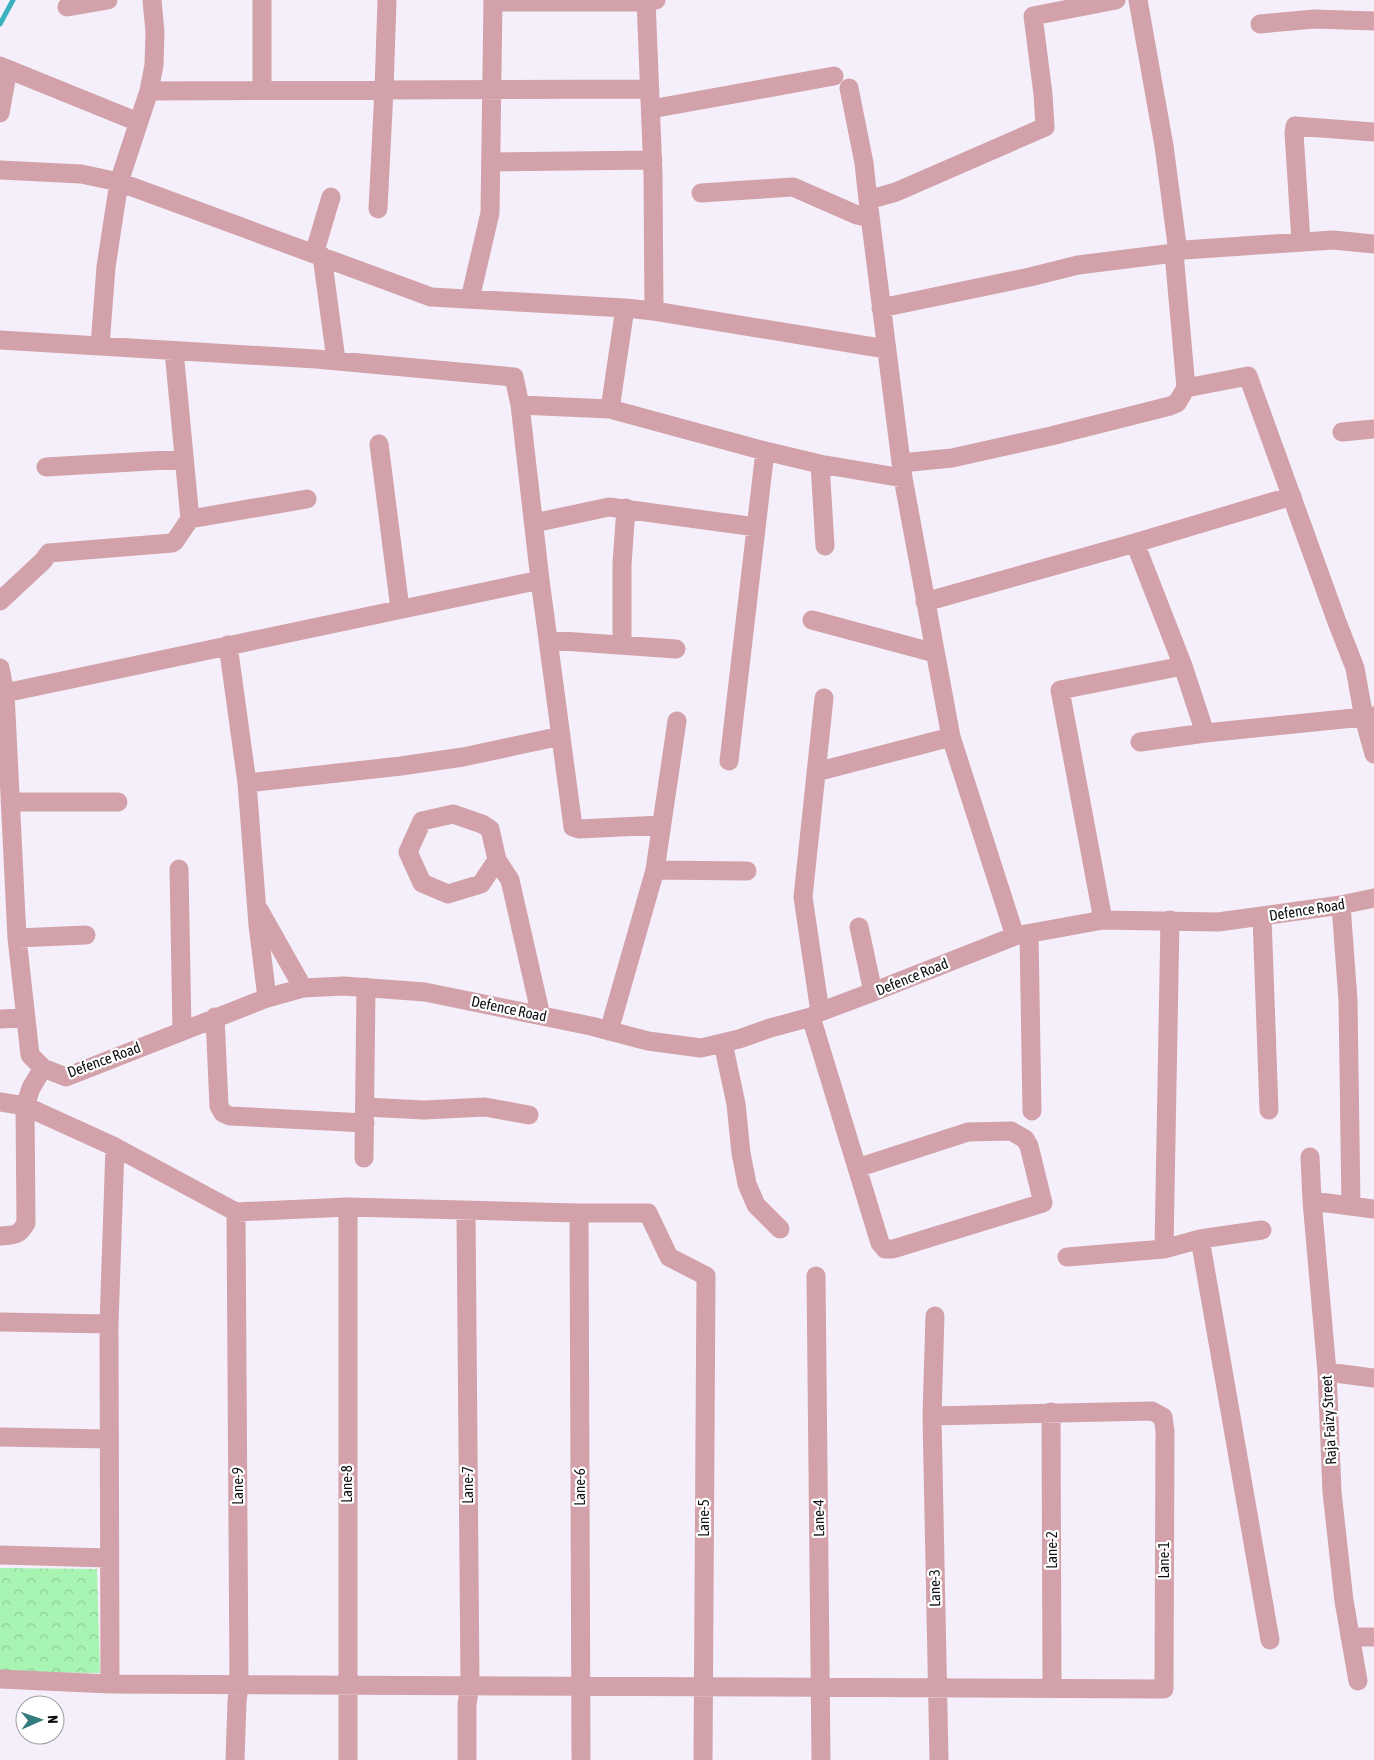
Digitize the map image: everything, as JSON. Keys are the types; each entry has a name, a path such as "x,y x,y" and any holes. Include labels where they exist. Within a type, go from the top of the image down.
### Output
{"street":[{"path":"72,0 68,7 108,0"},
{"path":"100,346 106,268 119,182 149,91 154,65 155,32 152,0"},
{"path":"262,0 262,90"},
{"path":"378,209 387,0"},
{"path":"701,193 793,187 857,215 896,192 1045,127 1043,94 1033,16 1116,0"},
{"path":"520,405 610,409 820,464 902,471 1051,436 1176,403 1186,388 1176,252 1164,146 1138,0"},
{"path":"470,299 490,213 493,1 650,1 654,311"},
{"path":"1260,24 1314,19 1374,21"},
{"path":"0,113 4,68 138,122"},
{"path":"650,109 834,76"},
{"path":"850,88 864,163 902,471 950,737 1022,935 1032,1112"},
{"path":"149,91 650,89"},
{"path":"1301,242 1295,126 1374,132"},
{"path":"491,162 653,160"},
{"path":"0,170 81,174 119,182 431,297 654,311 886,349"},
{"path":"332,197 318,255 336,360"},
{"path":"881,308 1078,265 1176,252 1333,240 1374,244"},
{"path":"610,409 624,308"},
{"path":"0,340 336,360 514,377 520,405 540,580 573,827 579,829 662,825"},
{"path":"0,601 43,561 49,553 172,543 175,541 190,519 174,351"},
{"path":"1186,388 1248,376 1355,668 1369,717 1374,754"},
{"path":"1342,432 1374,429"},
{"path":"379,444 400,609"},
{"path":"729,762 765,451"},
{"path":"46,467 184,459"},
{"path":"820,464 825,546"},
{"path":"925,602 1136,543 1292,496"},
{"path":"190,519 307,499"},
{"path":"534,523 609,506 756,526"},
{"path":"622,645 622,564 626,508"},
{"path":"1136,543 1183,666 1205,733"},
{"path":"5,693 540,580"},
{"path":"812,620 935,653"},
{"path":"548,640 676,649"},
{"path":"228,645 247,782 256,905 267,998"},
{"path":"1103,920 1060,690 1183,666"},
{"name":"Defence Road","path":"0,668 5,693 3,718 10,802 6,840 7,907 16,938 30,1055 43,1068 66,1077 267,998 303,988 344,986 425,992 648,1041 701,1048 815,1014 1022,935 1103,920 1218,922 1341,905 1374,898"},
{"path":"824,698 803,897 815,1014 857,1168 880,1243 885,1250 894,1249 1043,1203 1029,1146 1025,1139 1011,1131 968,1132 857,1168"},
{"path":"1140,742 1205,733 1369,717"},
{"path":"609,1031 655,870 677,721"},
{"path":"247,782 410,765 463,757 560,736"},
{"path":"816,772 950,737"},
{"path":"10,802 118,802"},
{"path":"497,860 481,884 448,894 422,884 408,852 422,821 454,814 490,828 497,860 510,880 541,1016"},
{"path":"179,870 182,1031"},
{"path":"655,870 746,871"},
{"path":"256,905 303,988"},
{"path":"1341,905 1348,1000 1351,1206"},
{"path":"1262,917 1269,1110"},
{"path":"1164,1249 1170,920"},
{"path":"859,926 873,992"},
{"path":"16,938 86,936"},
{"path":"364,1158 366,987"},
{"path":"216,1017 219,1106 223,1113 230,1116 365,1115 485,1107 529,1115"},
{"path":"0,1019 26,1018"},
{"path":"723,1043 736,1104 741,1153 747,1184 756,1205 780,1229"},
{"path":"0,1236 13,1235 22,1231 26,1223 24,1106 31,1088 43,1068"},
{"path":"0,1102 24,1106 115,1147 236,1212 348,1207 579,1213"},
{"path":"110,1684 108,1558 109,1324 115,1147"},
{"name":"Raja Faizy Street","path":"1310,1157 1327,1372 1332,1492 1344,1601 1358,1681"},
{"path":"1312,1201 1374,1209"},
{"name":"Lane-8","path":"348,1207 348,1760"},
{"name":"Lane-7","path":"466,1211 470,1685 467,1704 467,1760"},
{"name":"Lane-9","path":"235,1760 239,1684 236,1212"},
{"name":"Lane-5","path":"579,1213 648,1213 669,1257 706,1276 703,1760"},
{"name":"Lane-6","path":"579,1213 581,1760"},
{"path":"1067,1257 1164,1249 1200,1239 1262,1230"},
{"path":"1200,1239 1270,1640"},
{"name":"Lane-4","path":"816,1276 821,1760"},
{"name":"Lane-3","path":"935,1316 932,1416 939,1760"},
{"path":"0,1322 109,1324"},
{"path":"1327,1372 1374,1378"},
{"name":"Lane-1","path":"1051,1412 1152,1411 1163,1417 1165,1431 1164,1689 1052,1688"},
{"path":"932,1416 1051,1412"},
{"name":"Lane-2","path":"1051,1412 1052,1688"},
{"path":"0,1437 108,1439"},
{"path":"0,1555 108,1558"},
{"path":"1350,1637 1374,1637"},
{"path":"0,1679 110,1684 1052,1688"}],"green space":[{"path":"0,1568 97,1569 100,1673 0,1672"}],"waterway":[{"path":"0,24 13,0"}]}
